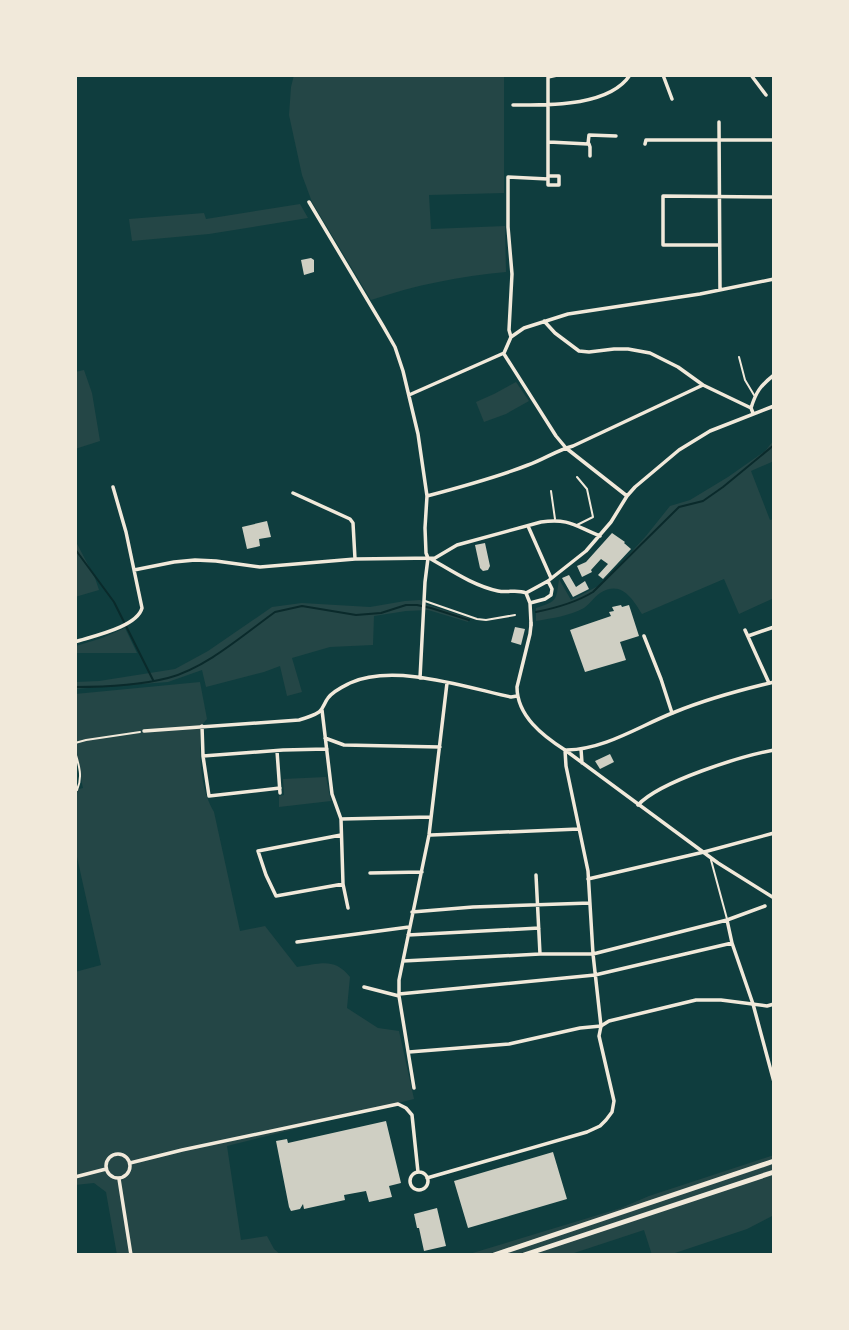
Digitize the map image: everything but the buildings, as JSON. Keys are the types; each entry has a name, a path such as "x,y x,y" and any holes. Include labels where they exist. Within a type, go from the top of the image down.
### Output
{"highway":[{"path":"494,1255 774,1161"},
{"path":"524,1255 774,1172"}],"street":[{"path":"511,337 512,274 508,177 548,178 548,76 557,75"},
{"path":"513,105 550,105 581,100 608,93 619,87 629,75"},
{"path":"663,75 671,99"},
{"path":"751,75 766,95"},
{"path":"719,122 720,289"},
{"path":"590,156 589,135 616,136"},
{"path":"645,144 646,140 774,140"},
{"path":"549,142 588,144"},
{"path":"719,245 663,245 663,196 774,197"},
{"path":"309,202 395,347 409,395 427,496 425,528 428,558 420,678"},
{"path":"409,395 503,353 511,337 526,327 544,321 568,314 665,300 774,279"},
{"path":"544,321 579,351 628,349 650,353 703,386 752,411"},
{"path":"503,353 566,448 627,496"},
{"path":"752,411 755,396 761,386 774,375"},
{"path":"427,496 531,464 703,386"},
{"path":"526,593 549,580 586,551 611,522 635,487 680,450 697,438 752,411 774,406"},
{"path":"75,642 125,624 138,617 142,608 113,487"},
{"path":"293,493 350,519 353,523 355,559"},
{"path":"134,570 195,560 260,567 355,559 435,558 457,545 555,520 565,521 600,536"},
{"path":"528,526 552,589 551,595 530,603"},
{"path":"428,558 489,589 501,592 520,590 526,593 530,603 531,624 517,696 534,726 710,858 774,898"},
{"path":"748,636 774,627"},
{"path":"565,750 599,745 672,713 771,682 745,630"},
{"path":"644,636 672,713"},
{"path":"348,908 343,884 341,819 332,794 322,710 327,699 341,688 359,680 385,675 420,678 517,696"},
{"path":"414,1088 399,981 429,835 447,683"},
{"path":"144,731 299,720 322,710"},
{"path":"202,726 209,796 280,790 277,751"},
{"path":"325,738 344,745 440,747"},
{"path":"203,756 327,748"},
{"path":"581,749 582,763"},
{"path":"428,1178 587,1132 600,1126 611,1112 614,1101 599,1036 601,1026 593,954 589,879 565,750"},
{"path":"638,804 689,776 774,750"},
{"path":"341,819 431,817"},
{"path":"429,835 579,829"},
{"path":"589,879 774,833"},
{"path":"341,835 258,851 276,896 343,884"},
{"path":"370,873 422,872"},
{"path":"536,875 540,954"},
{"path":"412,912 590,903"},
{"path":"403,961 593,954 727,920 765,906"},
{"path":"727,920 774,1082"},
{"path":"297,942 409,927"},
{"path":"408,935 538,928"},
{"path":"364,986 399,995 595,975 732,943"},
{"path":"409,1052 509,1044 601,1026 609,1021 696,1000 721,1000 767,1006 774,1004"},
{"path":"130,1163 398,1104 412,1115 418,1172"},
{"path":"117,1154 125,1156 130,1163 128,1173 119,1179 109,1175 106,1170 107,1161 117,1154"},
{"path":"75,1177 106,1170"},
{"path":"418,1172 411,1177 415,1188 419,1190 426,1186 428,1178"},
{"path":"418,1172 428,1178"},
{"path":"119,1179 131,1255"}],"lane":[{"path":"739,357 746,380 755,396"},
{"path":"577,477 587,489 593,517 577,526"},
{"path":"551,491 555,520"},
{"path":"424,602 477,619 514,615"},
{"path":"710,858 727,920"}],"path":[{"path":"75,743 144,731"},
{"path":"75,752 81,775 75,790"}],"shaded area":[{"path":"294,75 504,75 504,193 429,195 431,229 505,226 506,272 438,282 371,300 312,202 302,175 289,115"},
{"path":"300,204 308,218 209,234 132,241 129,219 204,213 206,219"},
{"path":"84,370 92,393 100,441 75,449 75,372"},
{"path":"516,382 529,401 484,422 476,402"},
{"path":"774,440 774,461 751,471 770,520 774,519 774,598 739,614 724,579 642,614 630,597 614,589 600,593 578,611 536,621 536,608 555,599 559,579 571,600 602,584 670,506 690,500 728,477 765,451"},
{"path":"75,540 99,590 75,597"},
{"path":"420,600 469,618 468,622 428,610 374,616 373,645 330,647 292,658 302,692 287,696 280,666 206,687 202,670 168,682 75,689 75,682 99,681 175,669 208,651 272,607 302,603 370,607"},
{"path":"125,628 137,653 75,653 76,646"},
{"path":"200,682 207,719 200,727 203,782 214,812 240,931 265,926 297,967 326,963 344,971 350,977 347,1008 378,1028 399,1031 414,1099 227,1146 241,1240 267,1236 281,1255 117,1255 106,1192 94,1183 75,1185 75,972 101,965 75,848 75,790 83,788 75,751 75,694"},
{"path":"326,777 331,801 279,807 279,796 284,795 283,779"},
{"path":"774,1155 774,1215 747,1229 669,1255 652,1255 644,1230 568,1255 466,1255 621,1208 649,1196"}],"waterway":[{"path":"536,612 565,605 593,592 679,507 703,501 774,445"},
{"path":"75,549 114,602 153,680"},
{"path":"75,687 134,684 168,678 196,667 224,650 275,612 302,606 356,615 417,605 469,620"}]}
